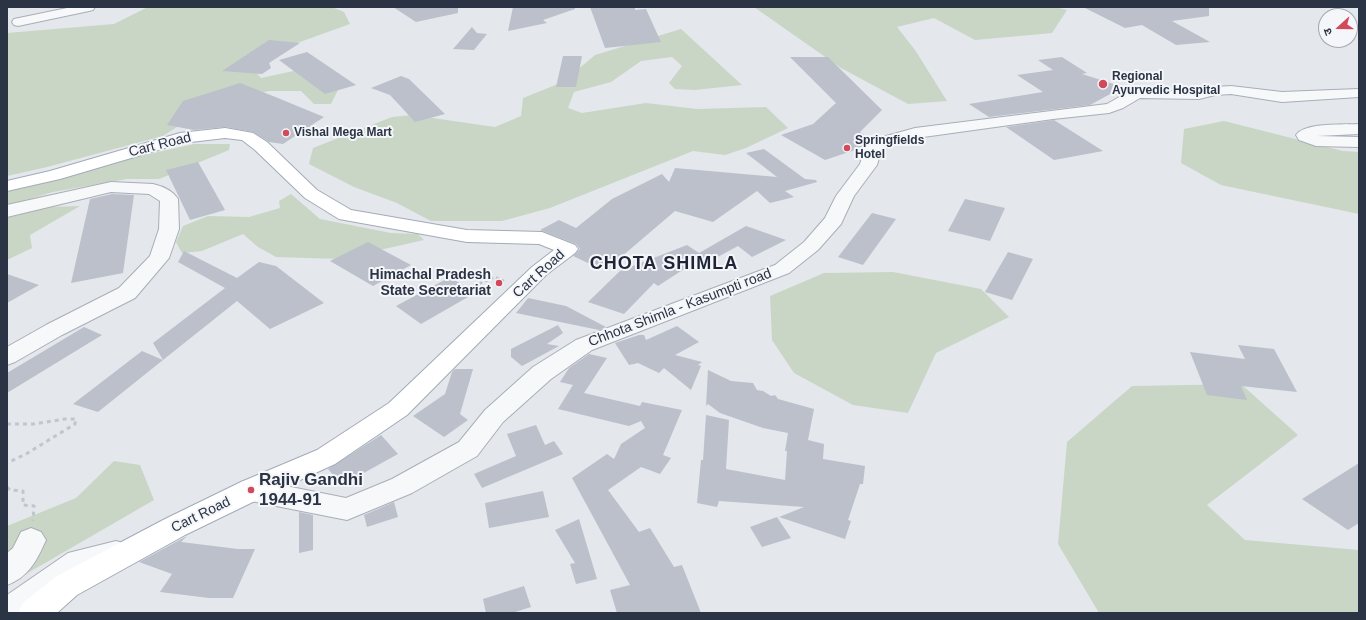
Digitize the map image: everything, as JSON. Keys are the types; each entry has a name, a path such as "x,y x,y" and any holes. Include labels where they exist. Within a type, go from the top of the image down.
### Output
{"main road":[{"name":"Cart Road","path":"7,186 54,175 180,138 226,133 247,136 261,146 311,194 346,215 467,236 542,238 568,249 539,271 398,409 326,457 251,490 66,586 34,613"}],"street":[{"path":"18,22 89,7"},
{"name":"Chhota Shimla - Kasumpti road","path":"251,490 347,509 402,486 468,449 494,416 542,373 584,345 782,269 811,246 834,220 845,196 868,165 873,149 892,139 923,132 1053,114 1109,108 1118,105 1133,95 1140,94 1198,95 1214,91 1232,90 1275,97 1290,97 1359,93"},
{"path":"1359,129 1313,131 1305,134 1304,136 1316,141 1359,142"},
{"path":"7,211 111,187 153,189 169,199 169,229 160,258 127,293 54,330 7,357"},
{"path":"7,572 24,556 31,540"},
{"path":"7,613 79,562 133,550"}],"path":[{"path":"7,424 34,424 65,419 76,419 75,424 59,435 7,463"},
{"path":"7,487 10,490 23,491 23,505 34,506 30,529 31,540"}],"green space":[{"path":"148,7 332,7 344,12 350,24 261,56 252,68 261,78 322,65 343,80 331,104 314,104 301,91 269,91 216,102 163,136 47,167 7,176 7,33 114,24"},
{"path":"754,7 1055,7 1067,10 1052,33 975,40 934,18 897,27 915,50 947,101 908,104 841,68"},
{"path":"681,29 742,85 695,90 675,89 669,83 682,66 672,57 641,61 611,82 574,92 568,108 582,113 646,103 697,109 766,107 788,128 746,148 725,155 693,151 550,208 502,221 431,221 397,203 354,187 309,164 313,148 392,117 412,115 495,127 521,116 523,98 563,82 595,55"},
{"path":"1224,121 1343,151 1359,152 1359,214 1221,185 1181,163 1184,129"},
{"path":"194,144 230,144 229,150 159,179 127,179 53,192 7,206 7,190 122,160"},
{"path":"291,194 320,219 391,233 418,234 424,240 340,259 276,257 258,247 243,234 202,251 182,253 176,242 183,226 208,216 249,217 280,208 279,201"},
{"path":"80,206 30,235 32,248 7,260 7,218 42,207"},
{"path":"893,272 981,289 1009,317 936,353 908,413 853,405 794,373 772,340 770,296 824,273"},
{"path":"1241,384 1298,435 1207,505 1245,540 1359,550 1359,613 1099,613 1058,544 1067,442 1132,386"},
{"path":"114,461 140,465 154,500 7,585 7,526 76,498"}],"building":[{"path":"393,7 458,7 458,13 416,22"},
{"path":"513,7 575,7 575,9 543,20 547,23 508,31"},
{"path":"590,7 635,7 635,10 646,9 661,42 605,48"},
{"path":"1083,7 1209,7 1209,16 1172,21 1210,42 1176,45 1142,25 1125,28"},
{"path":"472,27 477,33 487,34 474,50 453,49"},
{"path":"269,40 300,43 269,63 271,68 262,74 222,71"},
{"path":"307,52 356,85 325,94 279,60"},
{"path":"563,56 582,56 576,87 556,87"},
{"path":"790,57 828,57 882,110 860,132 873,140 864,147 825,160 781,135 813,124 836,103"},
{"path":"1062,57 1087,73 1082,74 1123,87 1090,105 989,117 969,104 1043,92 1017,75 1053,70 1038,60"},
{"path":"401,76 409,79 445,114 415,122 390,95 371,88"},
{"path":"240,83 324,117 283,144 269,142 253,132 225,127 194,130 167,125 183,101"},
{"path":"1054,120 1103,151 1054,160 1006,127"},
{"path":"764,149 805,179 816,180 817,182 785,191 794,197 770,203 757,191 713,222 675,211 607,269 573,256 580,249 576,244 540,230 559,220 576,228 612,199 662,174 669,182 675,168 777,177 746,153"},
{"path":"198,162 225,210 190,220 166,170"},
{"path":"112,194 134,195 123,273 71,283 90,199"},
{"path":"965,199 1005,208 990,241 948,231"},
{"path":"872,213 896,219 863,265 838,257"},
{"path":"746,226 786,240 752,257 738,246 699,267 697,264 684,269 658,286 654,283 624,314 588,302 620,271 687,245 699,253"},
{"path":"368,242 411,265 373,286 330,261"},
{"path":"184,251 237,278 259,262 276,266 324,303 270,329 237,301 163,360 153,343 225,288 178,262"},
{"path":"1008,252 1033,259 1012,300 985,292"},
{"path":"7,274 39,285 7,303"},
{"path":"450,277 475,293 421,324 396,306"},
{"path":"528,298 566,306 606,327 599,330 516,313"},
{"path":"558,325 563,333 547,344 559,346 522,366 511,357 511,349"},
{"path":"677,326 699,342 675,355 702,362 698,365 701,366 691,390 664,368 659,373 638,363 629,365 615,343 639,335 644,335 646,340"},
{"path":"84,327 102,335 7,393 7,373"},
{"path":"1238,345 1274,349 1297,392 1241,386 1247,400 1207,395 1190,352 1245,359"},
{"path":"142,351 163,360 98,412 73,404"},
{"path":"589,354 607,358 584,393 640,406 642,402 682,410 663,455 671,458 660,474 641,467 608,490 639,532 650,528 674,567 682,565 701,613 617,613 610,590 630,585 572,478 607,454 614,459 621,444 645,428 641,421 629,426 558,409 573,385 560,382 569,368"},
{"path":"455,369 473,369 460,414 468,420 444,437 413,416 445,394 452,372"},
{"path":"708,370 731,381 753,383 757,390 763,391 771,396 775,395 778,399 814,409 808,440 824,444 823,459 865,466 863,484 860,484 848,520 851,521 845,539 779,517 804,507 719,501 717,507 697,503 701,460 703,460 706,415 729,420 726,469 785,480 787,451 785,451 788,433 763,428 720,413 708,404 706,406"},
{"path":"536,425 545,445 554,441 563,454 482,488 474,474 516,456 507,434"},
{"path":"381,435 398,454 342,485 328,469"},
{"path":"1359,463 1359,523 1348,530 1302,499"},
{"path":"543,491 549,517 489,528 485,503"},
{"path":"394,502 398,517 367,527 364,515"},
{"path":"299,512 313,515 313,550 299,553"},
{"path":"777,517 791,538 762,547 750,527"},
{"path":"579,519 597,579 576,584 570,564 575,563 555,530"},
{"path":"187,536 181,542 238,549 255,549 233,598 209,598 160,592 172,574 139,562"},
{"path":"524,586 531,607 512,613 486,613 483,599"}],"place":[{"name":"Regional Ayurvedic Hospital","path":"1103,84"},
{"name":"Vishal Mega Mart","path":"286,133"},
{"name":"Springfields Hotel","path":"847,148"},
{"name":"Himachal Pradesh State Secretariat","path":"499,283"},
{"name":"Rajiv Gandhi 1944-91","path":"251,490"}],"district":[{"name":"CHOTA SHIMLA","path":"664,264"}]}
